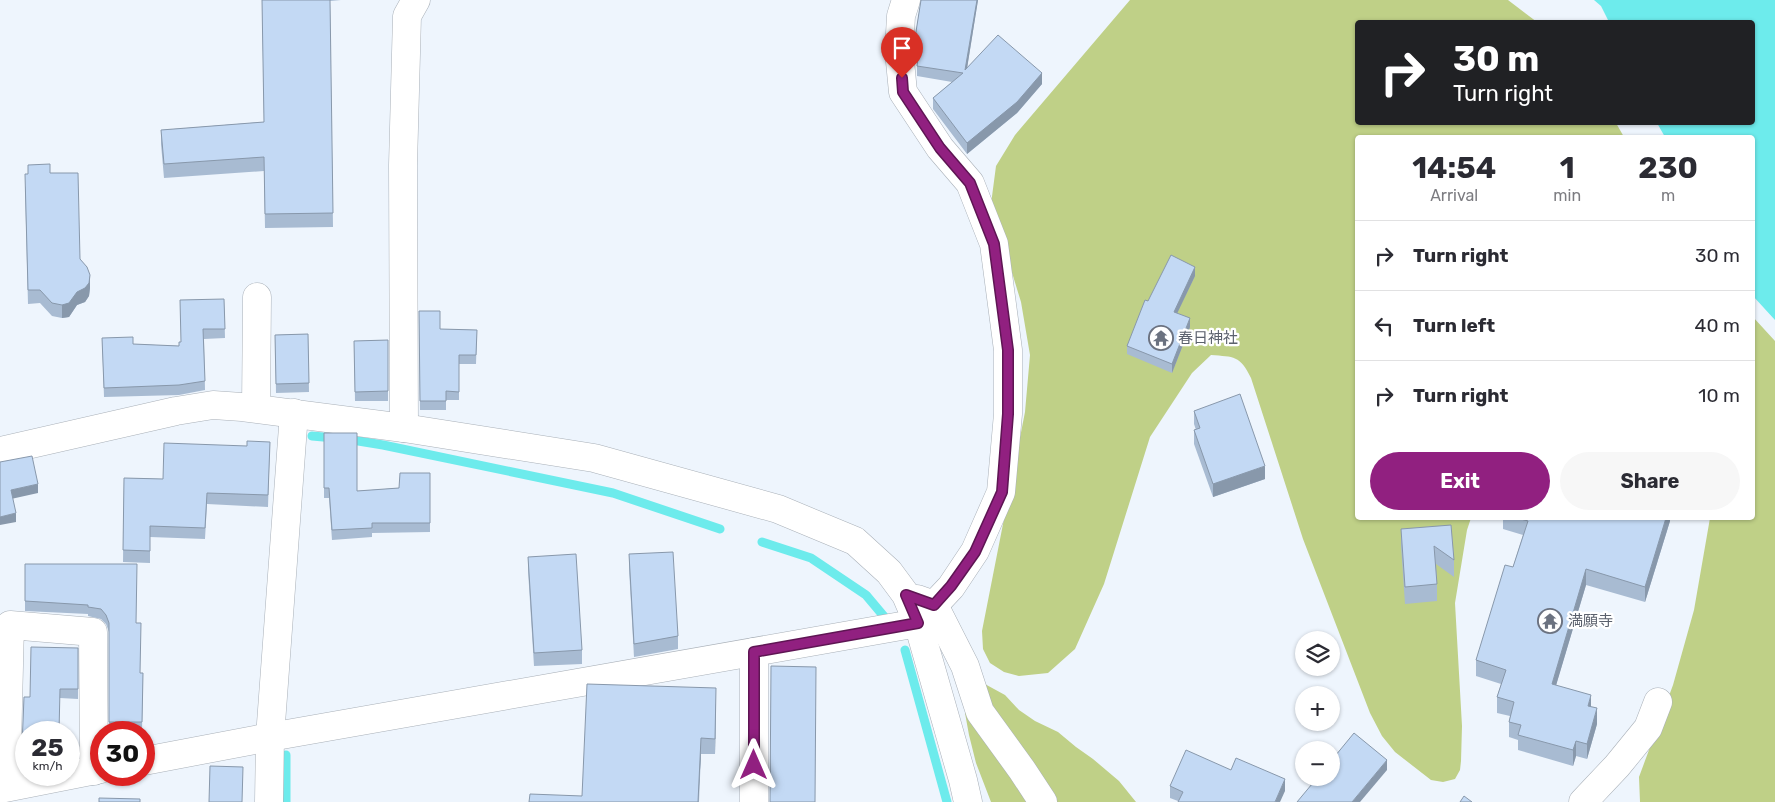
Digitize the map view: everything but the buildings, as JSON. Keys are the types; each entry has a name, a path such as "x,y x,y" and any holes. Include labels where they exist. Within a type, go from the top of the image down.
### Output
{"street":[{"path":"404,428 403,165 407,16 416,0"},
{"path":"155,759 754,652 926,614 951,586 975,552 1002,492 1008,414 1008,350 994,244 970,183 940,148 903,92 899,51 901,16 906,0"},
{"path":"256,408 257,297"},
{"path":"0,451 176,411 213,405 256,408 404,428 594,458 778,509 855,541 889,572 906,595 926,614 965,666 980,712 1043,802"},
{"path":"269,802 270,737 294,413"},
{"path":"926,614 968,802"},
{"path":"90,772 3,788 10,626 93,632 96,721"},
{"path":"754,652 754,802"},
{"path":"1583,802 1617,766 1648,728 1658,702"}],"green space":[{"path":"1130,0 1508,0 1534,20 1355,20 1355,125 1617,125 1623,135 1355,135 1355,520 1470,520 1455,603 1462,726 1460,770 1455,779 1443,782 1431,780 1395,752 1382,736 1370,713 1303,539 1251,378 1240,361 1231,357 1211,355 1192,373 1150,437 1104,584 1075,649 1048,673 1019,676 1004,672 990,663 983,649 982,631 1025,412 1030,355 1021,302 991,204 996,166 1015,135"},
{"path":"1755,319 1775,341 1775,802 1640,802 1639,777 1673,685 1694,610 1710,520 1755,520"},
{"path":"983,683 1005,695 1019,710 1035,721 1058,732 1093,759 1119,781 1136,802 991,802 976,763 965,713 966,691"}],"water":[{"path":"1594,0 1775,0 1775,320 1755,298 1755,135 1664,135 1658,125 1755,125 1755,20 1608,20 1601,6"}],"waterway":[{"path":"312,436 383,445 613,493 720,529"},
{"path":"762,542 811,558 866,595 887,620 883,621"},
{"path":"905,650 947,802"},
{"path":"286,755 286,802"}],"place":[{"name":"春日神社","path":"1161,338"},
{"name":"満願寺","path":"1550,621"}],"route":[{"path":"754,765 754,652 918,623 906,595 934,605 951,586 975,552 1002,492 1008,414 1008,350 994,244 970,183 940,148 903,92 902,78"}]}
